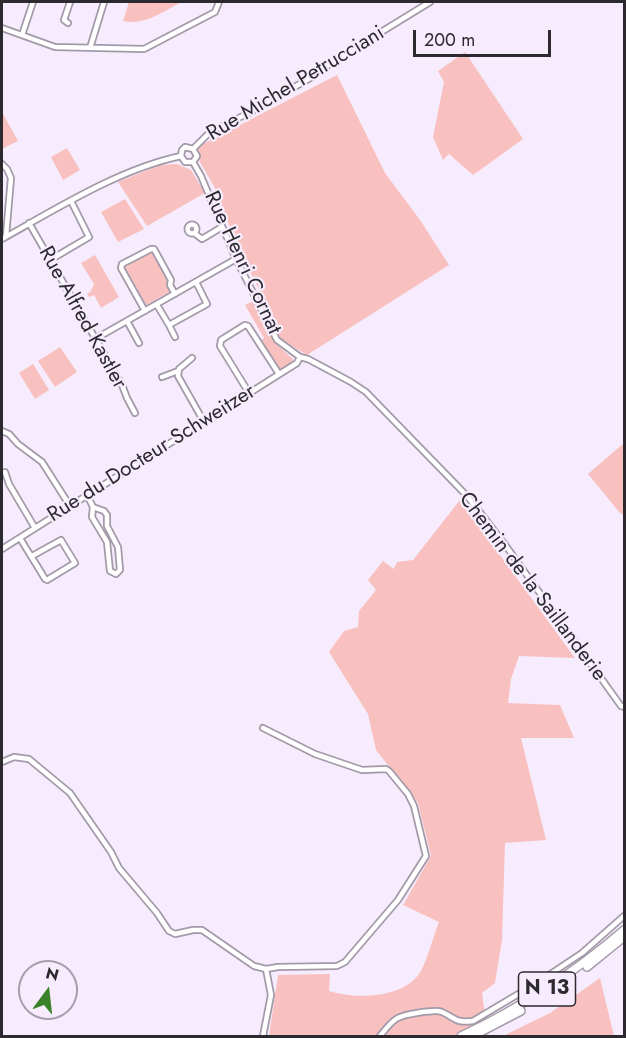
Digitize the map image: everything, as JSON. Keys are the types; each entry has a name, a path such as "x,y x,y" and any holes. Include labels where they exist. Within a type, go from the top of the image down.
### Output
{"highway":[{"name":"N 13","path":"461,1036 526,1003 562,980 624,930"},
{"name":"N 13","path":"473,1036 500,1023 561,985 624,937"}],"street":[{"path":"22,35 33,2"},
{"path":"68,23 64,20 70,2"},
{"path":"90,48 104,2"},
{"path":"2,28 55,47 144,50 215,12 219,2"},
{"name":"Rue Michel Petrucciani","path":"194,149 212,131 312,77 430,2"},
{"path":"4,238 118,178 181,156 185,147 194,149 197,156 193,162 185,162 181,156"},
{"name":"Rue Henri Cornat","path":"193,162 272,333 285,347 300,357"},
{"path":"2,164 8,169 11,178 4,238"},
{"path":"50,260 89,237 71,201"},
{"name":"Rue Alfred Kastler","path":"29,223 122,385 135,413"},
{"path":"194,233 202,239 222,227"},
{"path":"145,311 122,264 154,249 171,280 170,285 175,294"},
{"path":"95,339 236,259"},
{"path":"169,325 207,304 196,282"},
{"path":"157,305 175,337"},
{"path":"127,321 139,343"},
{"path":"249,393 220,346 221,340 245,325 248,326 279,374"},
{"name":"Rue du Docteur Schweitzer","path":"2,549 297,363 300,357"},
{"name":"Chemin de la Saillanderie","path":"300,357 308,359 366,392 468,497 621,706 624,707"},
{"path":"162,377 178,371 192,358"},
{"path":"178,371 178,376 204,422"},
{"path":"2,431 42,462 50,471 70,506"},
{"path":"5,472 9,484 35,528"},
{"path":"87,495 93,507 92,517 107,542 110,571 116,574 120,570 118,547 106,526 107,515 104,511 93,507"},
{"path":"20,538 47,580 75,562 64,541 59,540 32,556"},
{"path":"2,762 14,758 29,759 70,793 111,852 119,868 169,931 175,934 202,930 254,966 266,969 337,966 345,962 398,900 426,856 414,806 408,794 390,771 386,769 362,770 315,754 263,728"},
{"path":"380,1036 395,1019 407,1015 441,1011 455,1020 474,1021 582,953 624,916"},
{"path":"263,1036 271,995 266,969"}],"shaded area":[{"path":"129,2 182,2 154,17 131,22 123,21"},
{"path":"465,52 523,139 473,175 449,154 443,160 433,137 444,82 438,71"},
{"path":"337,75 385,173 420,220 449,265 307,355 282,340 277,333 279,329 237,246 215,188 197,157 195,148"},
{"path":"2,112 18,141 2,149"},
{"path":"67,148 80,170 63,180 51,157"},
{"path":"177,164 191,170 205,193 147,226 118,182 160,165"},
{"path":"125,199 144,229 118,242 101,212"},
{"path":"151,252 169,282 168,287 171,291 146,305 125,267"},
{"path":"95,255 119,297 101,308 94,295 89,297 87,294 94,284 81,263"},
{"path":"254,301 275,343 293,359 291,364 281,371 261,341 264,338 245,305"},
{"path":"60,347 77,372 55,387 38,361"},
{"path":"33,364 49,390 35,399 19,373"},
{"path":"624,443 624,515 588,474"},
{"path":"460,500 575,658 519,656 511,679 508,703 560,705 574,738 521,738 546,840 505,843 502,940 495,983 482,993 488,1036 269,1036 278,975 330,974 329,991 364,996 377,995 401,988 411,982 422,970 427,957 439,922 403,905 431,856 418,803 376,750 368,714 329,652 344,631 358,627 359,611 376,590 368,580 383,561 394,569 397,562 413,560"},
{"path":"600,978 614,1036 503,1036 550,1013"}]}
